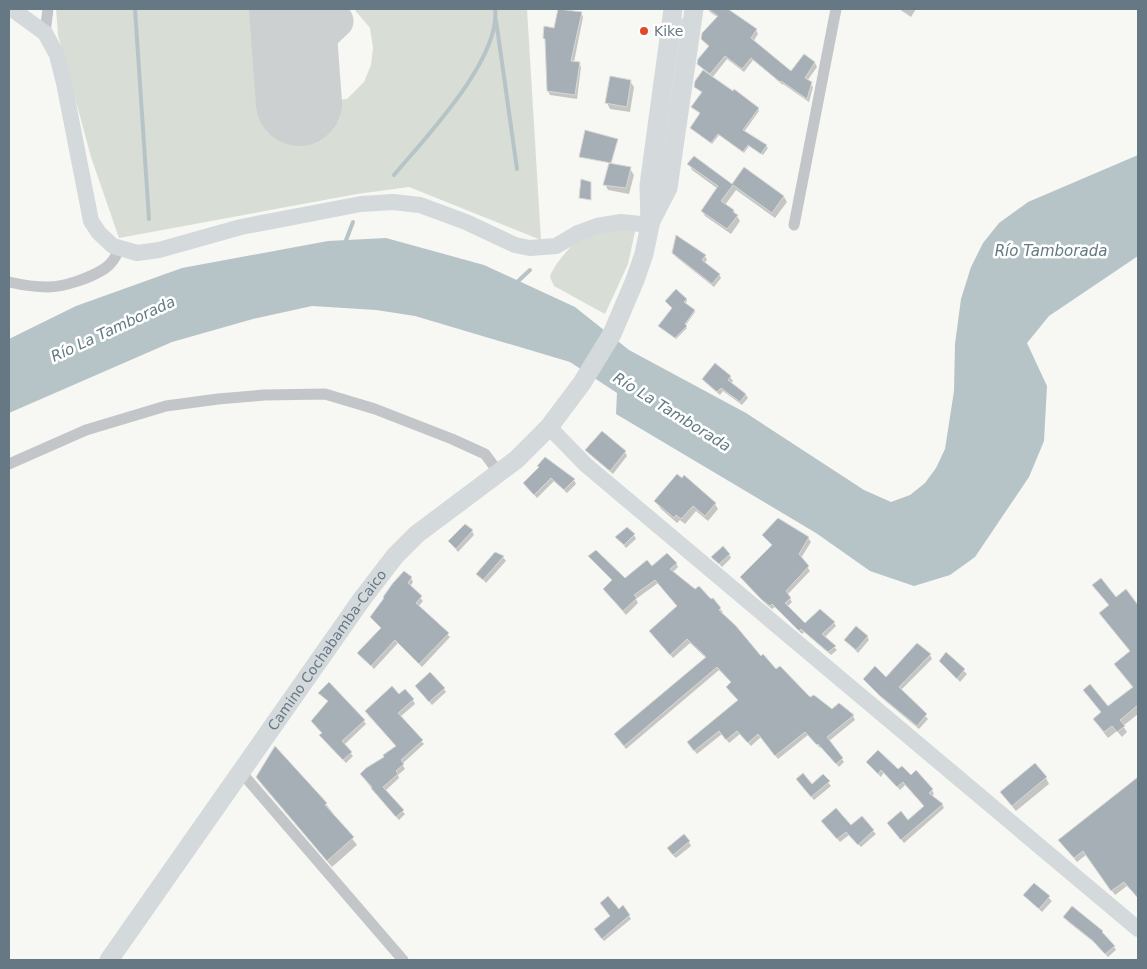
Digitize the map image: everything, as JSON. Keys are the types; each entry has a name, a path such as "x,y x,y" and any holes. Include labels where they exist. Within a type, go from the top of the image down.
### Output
{"main road":[{"path":"650,225 649,185 673,9"},
{"path":"650,225 668,188 690,9"},
{"name":"Camino Cochabamba-Caico","path":"109,960 362,599 395,556 417,534 516,460 549,427 566,405 586,377 612,334 635,280 644,254 650,225"}],"street":[{"path":"12,9 45,33 57,55 91,221 99,233 113,246 137,252 159,250 241,227 361,204 392,202 420,204 466,222 515,245 530,248 556,246 578,233 598,226 621,222 650,225"},
{"path":"45,33 48,9"},
{"path":"794,225 836,9"},
{"path":"9,282 50,288 74,282 105,269 115,259 120,248"},
{"path":"9,464 86,430 166,406 218,398 325,394 375,409 452,439 485,454 499,473"},
{"path":"549,427 586,465 1138,929"},
{"path":"241,772 403,960"}],"shaded area":[{"path":"56,9 249,9 259,107 347,99 364,82 371,65 373,48 370,28 354,9 527,9 541,240 409,187 357,194 119,238 91,157 58,35"},
{"path":"679,18 685,19 663,186 657,186"},
{"path":"618,228 633,229 635,232 628,264 605,314 554,286 550,277 559,261 583,237"}],"water":[{"name":"Río Tamborada","path":"1138,155 1138,256 1049,316 1027,343 1047,386 1044,441 1029,477 975,557 950,575 914,586 870,571 816,533 616,414 617,393 570,362 415,316 376,310 312,306 253,319 172,342 9,413 9,339 76,306 182,268 328,241 386,238 484,265 575,307 629,350 746,413 864,490 891,502 910,495 925,483 936,468 945,449 954,391 955,344 961,299 971,267 983,243 999,223 1028,202"}],"building":[{"path":"558,9 582,12 571,61 580,62 575,95 547,91 545,39 543,38 544,26 554,28"},
{"path":"708,9 728,9 757,29 751,38 791,71 804,54 815,62 805,78 812,82 807,99 780,82 751,58 742,69 725,56 710,74 697,64 698,59 709,46 701,39 702,33 718,16"},
{"path":"703,70 733,91 734,89 759,108 743,130 767,145 761,154 748,145 743,152 718,134 711,143 690,128 700,113 691,107 702,92 694,87 695,81"},
{"path":"610,76 631,80 627,107 605,103"},
{"path":"585,130 618,139 611,163 579,157"},
{"path":"694,156 732,184 744,167 784,196 772,213 733,185 721,201 738,215 727,229 701,211 718,186 687,164"},
{"path":"609,163 631,167 626,188 603,185"},
{"path":"581,179 591,182 591,200 579,198"},
{"path":"676,235 706,255 702,260 720,274 712,284 672,253"},
{"path":"676,289 687,299 684,302 695,310 685,324 687,326 675,338 658,326 672,308 665,301"},
{"path":"715,363 731,376 728,380 746,394 740,402 721,388 717,392 702,379"},
{"path":"602,431 626,451 610,471 585,450"},
{"path":"545,457 575,479 564,490 551,478 534,495 523,483 539,467 537,466"},
{"path":"677,474 682,478 684,475 716,503 705,516 693,506 681,519 676,515 674,518 654,501"},
{"path":"778,518 809,537 799,554 809,566 786,591 791,598 785,603 805,623 820,609 835,622 822,634 836,646 828,652 801,629 799,631 772,604 770,606 762,600 740,577 772,545 762,535"},
{"path":"465,524 473,530 456,549 448,541"},
{"path":"627,527 635,534 624,545 615,537"},
{"path":"723,546 730,554 719,564 711,557"},
{"path":"596,550 625,578 647,560 652,566 667,553 677,563 670,569 695,589 699,586 711,599 713,598 721,608 719,610 736,626 761,656 763,654 776,669 780,666 810,697 814,695 832,709 839,703 854,715 827,737 843,758 836,764 805,732 775,756 758,734 748,743 737,731 726,740 719,731 694,751 687,742 738,700 726,687 731,682 717,667 624,746 614,734 706,657 687,639 670,655 649,631 677,606 655,580 634,595 637,598 623,611 603,589 612,580 588,556"},
{"path":"495,552 504,556 483,580 476,574"},
{"path":"404,571 412,577 408,583 422,596 416,603 449,633 419,664 395,640 371,666 357,653 381,628 370,617 393,583"},
{"path":"1101,578 1116,597 1126,589 1138,605 1138,705 1120,720 1125,726 1117,732 1112,726 1104,732 1093,719 1101,712 1083,690 1090,684 1108,706 1133,687 1114,664 1130,651 1099,613 1109,605 1092,585"},
{"path":"856,626 868,636 856,650 844,640"},
{"path":"917,643 931,654 899,687 927,714 917,726 879,695 863,679 875,666 886,677"},
{"path":"946,652 965,669 957,679 939,661"},
{"path":"430,672 445,688 429,702 415,686"},
{"path":"329,682 365,720 342,741 352,752 343,760 319,735 322,733 311,721 328,701 318,693"},
{"path":"392,686 399,694 405,689 414,699 398,713 423,740 401,760 404,764 396,771 398,774 383,787 404,810 396,817 360,774 396,746 365,711"},
{"path":"275,746 327,803 325,805 354,837 327,861 256,777"},
{"path":"878,750 898,769 902,766 911,775 916,770 933,789 929,793 943,804 901,840 887,823 901,811 908,820 924,806 903,782 897,787 881,770 878,774 866,762"},
{"path":"1035,763 1047,777 1012,806 1000,792"},
{"path":"803,773 812,784 823,774 830,781 811,797 796,779"},
{"path":"1138,777 1138,898 1124,882 1111,891 1083,851 1074,858 1058,840"},
{"path":"836,808 851,825 862,816 874,830 858,845 846,832 837,839 821,821"},
{"path":"684,834 690,841 673,855 667,848"},
{"path":"1034,883 1050,896 1039,909 1023,895"},
{"path":"608,896 619,909 623,905 630,915 602,939 594,929 610,916 600,903"},
{"path":"1072,906 1103,931 1115,946 1105,954 1092,940 1063,917"}],"waterway":[{"path":"135,9 149,219"},
{"path":"394,175 441,119 474,74 486,51 494,29 495,9"},
{"path":"496,20 517,169"},
{"path":"345,243 353,222"},
{"path":"515,284 530,270"}],"taxiway":[{"path":"321,35 336,21 327,9"}],"runway":[{"path":"292,9 299,103"}],"place":[{"name":"Kike","path":"644,31"}],"water label":[{"name":"Río La Tamborada","path":"113,329"},
{"name":"Río La Tamborada","path":"672,412"}]}
